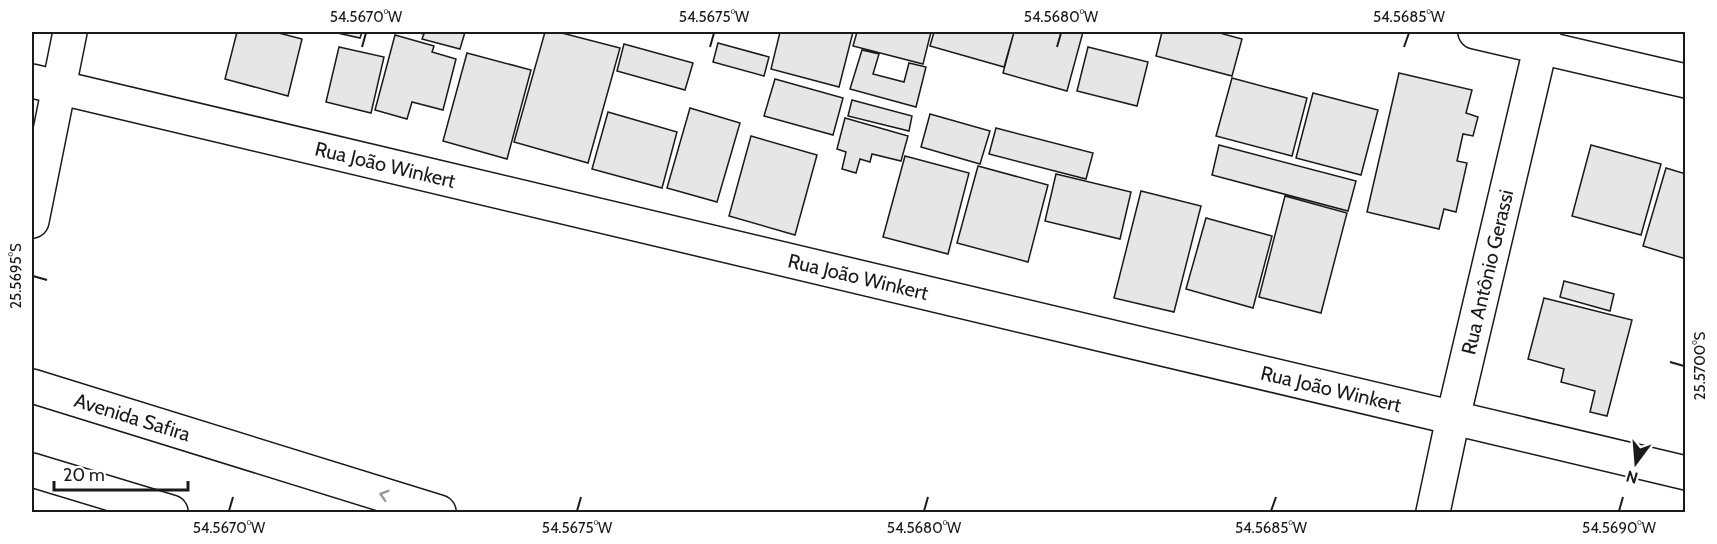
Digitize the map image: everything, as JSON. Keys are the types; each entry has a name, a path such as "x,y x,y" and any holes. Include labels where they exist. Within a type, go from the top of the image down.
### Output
{"street":[{"path":"32,221 45,84 70,32"},
{"path":"1475,32 1542,39 1686,81"},
{"name":"Rua Antônio Gerassi","path":"1433,513 1542,39"},
{"name":"Rua João Winkert","path":"45,84 1686,473"},
{"name":"Avenida Safira","path":"32,386 440,513"},
{"path":"32,470 171,513"}],"building":[{"path":"237,32 275,32 302,39 288,96 225,79"},
{"path":"333,32 362,32 360,38"},
{"path":"414,32 465,32 460,49 422,39 424,34"},
{"path":"545,32 558,32 620,48 588,163 514,142"},
{"path":"780,32 853,32 839,87 771,69"},
{"path":"857,32 931,32 923,64 853,46"},
{"path":"934,32 1014,32 1004,67 930,46"},
{"path":"1014,32 1083,32 1067,91 1003,73"},
{"path":"1162,32 1216,32 1242,39 1232,76 1156,56"},
{"path":"395,35 434,46 432,52 456,59 443,110 412,102 407,119 375,110"},
{"path":"718,43 769,57 764,76 713,62"},
{"path":"624,44 693,63 685,90 617,71"},
{"path":"339,47 384,57 371,113 326,102"},
{"path":"1088,47 1148,62 1137,106 1077,91"},
{"path":"862,50 879,54 873,74 904,82 909,63 926,67 916,107 850,89"},
{"path":"467,53 531,70 507,159 443,141"},
{"path":"1399,73 1472,90 1466,113 1478,117 1473,136 1463,134 1457,161 1467,163 1456,212 1444,209 1439,229 1367,212"},
{"path":"1232,78 1307,98 1292,156 1216,136"},
{"path":"775,79 843,98 833,135 764,116"},
{"path":"1313,93 1378,110 1361,175 1296,158"},
{"path":"852,100 912,116 909,131 848,116"},
{"path":"690,108 740,123 717,202 667,188"},
{"path":"608,112 677,132 662,188 592,169"},
{"path":"930,114 990,131 980,164 921,147"},
{"path":"845,118 908,136 901,161 872,154 870,162 860,159 856,173 842,169 846,152 837,149"},
{"path":"996,128 1093,153 1086,179 989,154"},
{"path":"751,136 817,155 795,235 729,216"},
{"path":"1219,145 1356,181 1348,211 1212,175"},
{"path":"1591,145 1661,164 1641,235 1572,216"},
{"path":"905,156 969,173 948,254 883,237"},
{"path":"978,166 1048,185 1028,262 957,243"},
{"path":"1666,168 1686,174 1686,259 1643,246"},
{"path":"1056,174 1131,192 1120,239 1045,221"},
{"path":"1141,191 1201,206 1174,312 1114,298"},
{"path":"1285,196 1347,213 1321,313 1259,297"},
{"path":"1206,218 1272,236 1253,308 1186,289"},
{"path":"1564,281 1614,294 1610,311 1560,297"},
{"path":"1544,298 1632,320 1607,416 1590,412 1595,391 1561,382 1564,369 1528,359"}]}
